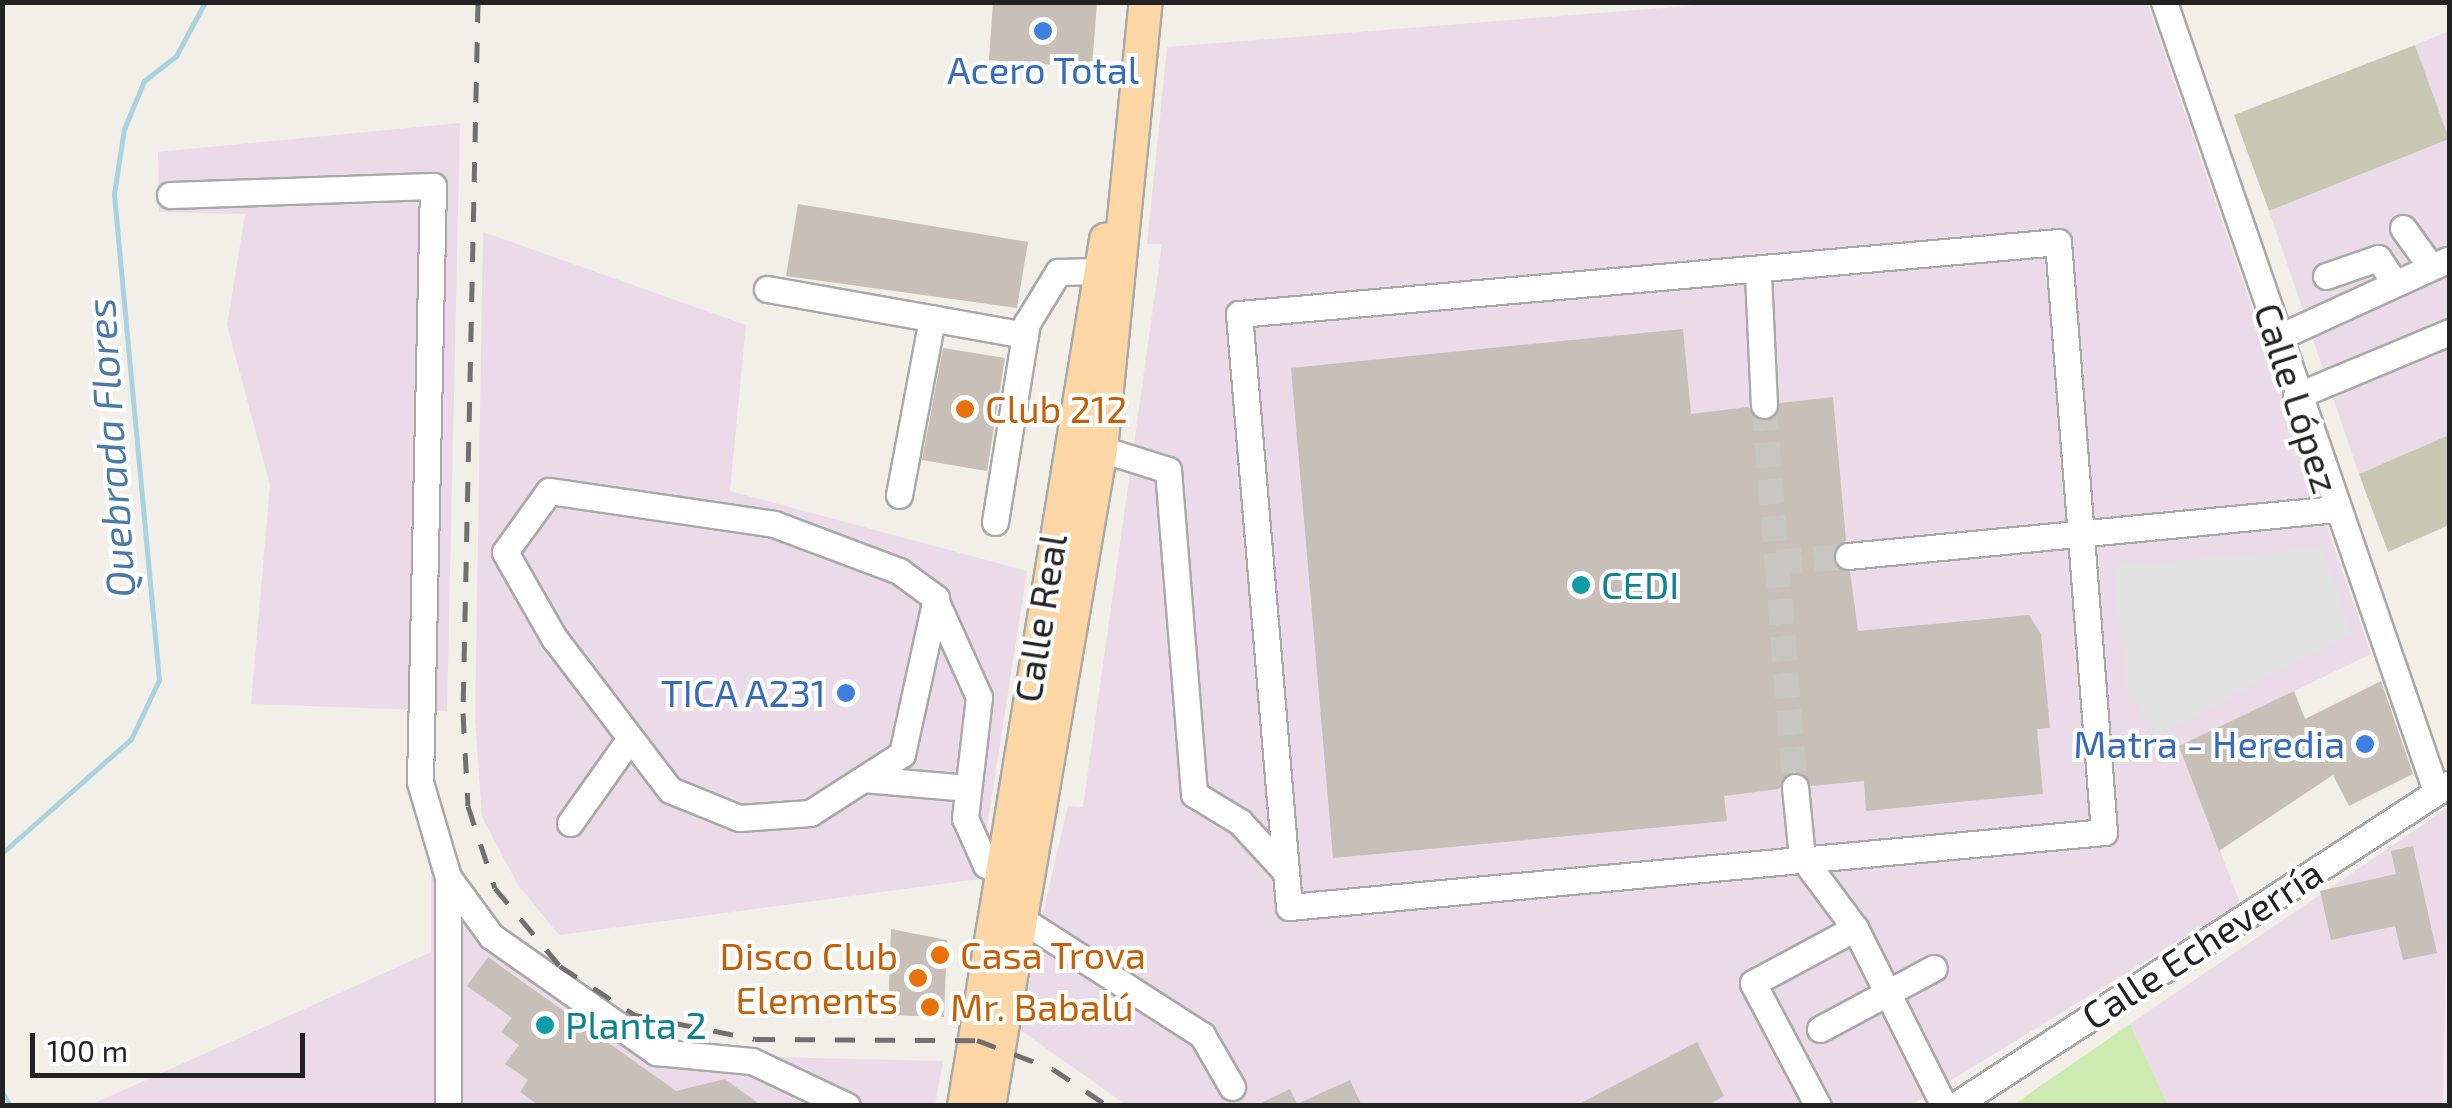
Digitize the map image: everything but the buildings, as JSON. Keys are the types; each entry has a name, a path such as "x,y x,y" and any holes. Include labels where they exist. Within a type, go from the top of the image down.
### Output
{"main road":[{"name":"Calle Real","path":"989,1106 1018,917 1101,449 1146,2"},
{"name":"Calle Real","path":"964,1106 1082,362 1099,270 1132,134"},
{"path":"1057,513 1101,449 1082,362"}],"street":[{"name":"Calle López","path":"2164,2 2334,510 2443,787"},
{"path":"170,195 433,186 420,782 448,877 448,1106"},
{"path":"2277,338 2439,263 2403,228"},
{"path":"2058,242 2104,832 1289,907 1239,314 1758,274 2058,242"},
{"path":"2326,276 2378,258 2395,284"},
{"path":"996,522 1025,334 1058,272 1099,270"},
{"path":"1758,274 1764,405"},
{"path":"767,289 1025,334"},
{"path":"899,494 932,318"},
{"path":"2296,396 2450,332"},
{"path":"1101,449 1161,461 1172,478 1194,794 1240,822 1286,872"},
{"path":"937,604 902,754 810,814 739,818 670,790 628,741 505,552 550,491 774,524 899,572 937,604 979,696 965,818 986,865 1000,870"},
{"path":"1848,556 2079,539 2334,510"},
{"path":"570,823 628,741"},
{"path":"864,778 968,788"},
{"path":"1796,787 1802,857 1855,928 1944,1106"},
{"name":"Calle Echeverría","path":"1954,1106 2443,787"},
{"path":"448,877 491,936 656,1052 752,1061 846,1106"},
{"path":"1018,917 1202,1035 1232,1087"},
{"path":"1818,1106 1753,982 1855,928"},
{"path":"1820,1028 1934,968"}],"shaded area":[{"path":"1725,3 2147,3 2371,654 2180,746 2240,903 1911,1105 1126,1105 1016,1027 1068,806 1083,807 1162,244 1147,244 1167,47"},
{"path":"2449,31 2449,435 2359,474 2269,211 2448,139 2415,45"},
{"path":"2415,45 2449,139 2269,211 2234,115"},
{"path":"460,123 447,711 251,704 270,485 227,325 245,214 159,212 158,152"},
{"path":"483,232 746,325 730,491 1027,571 979,879 559,935 518,885 482,817 475,719"},
{"path":"2449,435 2449,525 2388,552 2359,474"},
{"path":"2321,547 2351,634 2158,735 2126,688 2113,567"},
{"path":"2449,807 2443,1105 2168,1105 2130,1024"},
{"path":"431,841 450,848 489,921 606,1017 693,1055 943,1061 935,1105 88,1106 431,952"}],"green space":[{"path":"2130,1024 2168,1105 2013,1105"}],"waterway":[{"name":"Quebrada Flores","path":"2,853 131,739 159,680 114,194 124,129 144,81 176,56 205,2"},
{"name":"Quebrada Flores","path":"2,1092 10,1106"}],"tunnel":[{"path":"1764,405 1777,562 1848,556"},
{"path":"1777,562 1795,787"}],"railway":[{"path":"478,2 463,713 468,806 495,888 560,966 635,1015 755,1039 977,1040 1053,1069 1108,1106"}],"place":[{"name":"Acero Total","path":"1043,31"},
{"name":"Club 212","path":"965,409"},
{"name":"CEDI","path":"1581,585"},
{"name":"TICA A231","path":"846,693"},
{"name":"Matra - Heredia","path":"2365,744"},
{"name":"Casa Trova","path":"940,955"},
{"name":"Disco Club Elements","path":"918,978"},
{"name":"Mr. Babalú","path":"930,1007"},
{"name":"Planta 2","path":"545,1025"}]}
